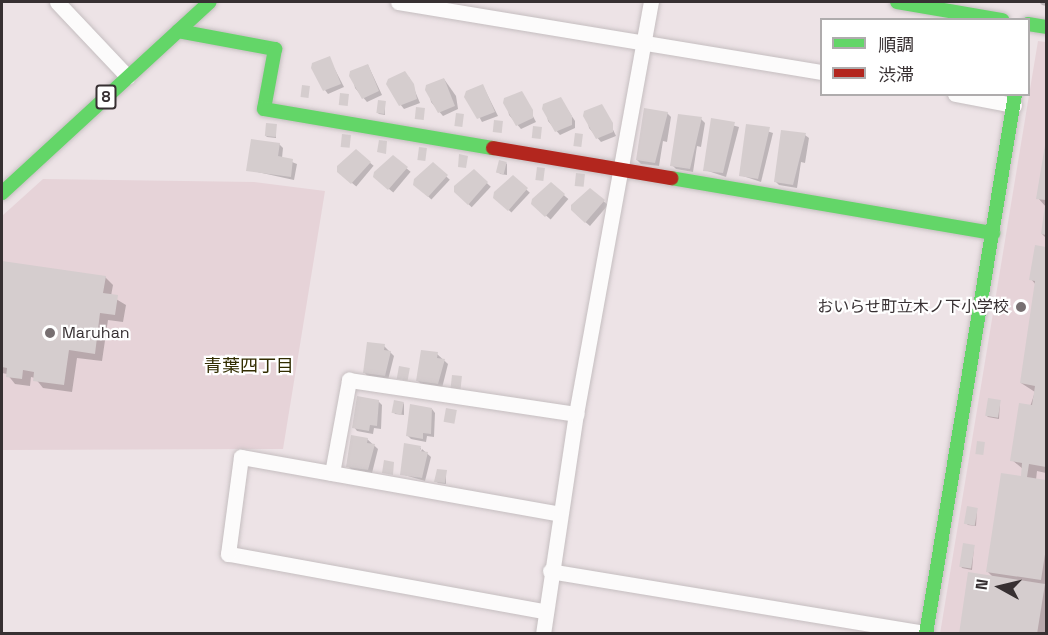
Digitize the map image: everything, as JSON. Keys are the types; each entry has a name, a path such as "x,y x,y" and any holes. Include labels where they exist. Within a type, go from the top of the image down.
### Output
{"street":[{"path":"57,2 128,77"},
{"name":"8","path":"2,193 210,2"},
{"path":"398,2 820,72"},
{"path":"543,633 543,611 576,414 651,2"},
{"path":"897,2 975,8 998,18"},
{"path":"1030,24 1047,27"},
{"path":"178,31 274,49 264,109 993,233"},
{"path":"550,571 926,633 1015,100 975,96"},
{"path":"332,473 349,380 576,414"},
{"path":"543,611 228,554 241,457 560,514"}],"shaded area":[{"name":"おいらせ町立木ノ下小学校","path":"1038,41 1046,42 1046,633 940,634 1030,96"},
{"path":"43,179 254,182 325,191 283,449 2,450 2,216"}],"building":[{"path":"330,56 341,84 323,91 311,68 312,63"},
{"path":"368,64 379,91 362,99 349,76 350,71"},
{"path":"405,71 414,84 417,99 399,106 386,84 388,79"},
{"path":"444,78 455,106 438,113 425,90 426,85"},
{"path":"483,84 495,112 477,119 464,97 466,91"},
{"path":"302,85 310,86 308,98 301,97"},
{"path":"522,91 533,110 533,118 516,126 503,103 504,98"},
{"path":"340,93 349,94 348,106 339,105"},
{"path":"561,97 572,116 572,125 555,132 542,109 543,104"},
{"path":"378,100 386,101 384,114 376,113"},
{"path":"602,104 613,123 613,132 596,139 583,116 584,111"},
{"path":"416,107 425,108 424,120 415,119"},
{"path":"644,108 668,112 655,163 636,160"},
{"path":"456,113 464,114 462,127 454,126"},
{"path":"678,114 702,117 690,169 670,166"},
{"path":"711,118 735,122 723,173 703,171"},
{"path":"494,120 503,121 502,133 493,132"},
{"path":"266,123 277,124 276,137 265,136"},
{"path":"746,124 770,127 758,179 739,176"},
{"path":"533,126 542,127 541,139 532,138"},
{"path":"781,130 806,133 793,185 774,182"},
{"path":"575,133 583,134 581,147 573,146"},
{"path":"342,134 351,135 350,148 341,147"},
{"path":"251,139 280,143 278,156 293,159 291,177 246,171"},
{"path":"1046,139 1046,200 1036,199"},
{"path":"379,140 387,141 386,154 377,152"},
{"path":"419,147 427,148 425,161 417,160"},
{"path":"356,149 371,162 351,184 337,172 337,166"},
{"path":"459,154 468,156 466,168 458,167"},
{"path":"393,155 408,167 388,190 373,177 374,172"},
{"path":"499,160 507,162 504,175 496,173"},
{"path":"433,162 448,175 428,197 413,185 414,179"},
{"path":"537,167 545,168 543,181 535,180"},
{"path":"474,169 488,182 468,205 454,192 454,186"},
{"path":"576,173 585,174 584,187 575,186"},
{"path":"513,175 528,188 508,211 493,198 494,192"},
{"path":"551,182 565,194 545,217 531,204 532,199"},
{"path":"590,188 605,200 585,223 571,210 571,205"},
{"path":"1046,205 1046,235 1041,234"},
{"path":"1035,245 1046,247 1046,467 1029,464 1027,477 1046,480 1046,548 1041,580 986,572 1001,473 1021,476 1022,463 1010,461 1019,403 1032,405 1035,386 1020,383 1035,281 1029,280"},
{"name":"Maruhan","path":"2,261 106,276 103,293 118,295 115,315 100,313 95,354 69,350 64,385 33,381 34,372 23,370 22,379 6,377 7,368 2,367"},
{"path":"367,342 385,344 384,350 391,351 385,376 363,373"},
{"path":"421,350 438,352 437,358 445,359 438,384 416,381"},
{"path":"399,366 410,368 408,381 397,379"},
{"path":"452,375 462,376 461,389 451,388"},
{"path":"357,396 379,400 377,426 370,425 369,431 352,428"},
{"path":"988,398 1001,400 998,418 985,416"},
{"path":"394,400 404,402 401,415 392,413"},
{"path":"410,404 432,408 431,434 423,433 423,439 406,436"},
{"path":"446,408 457,410 454,424 444,422"},
{"path":"351,435 368,438 367,443 375,444 368,470 346,467"},
{"path":"977,441 985,442 983,455 975,454"},
{"path":"404,443 421,446 420,451 428,452 422,478 400,475"},
{"path":"384,460 394,462 393,475 382,473"},
{"path":"437,469 447,470 445,483 434,482"},
{"path":"967,506 978,508 975,526 964,524"},
{"path":"963,543 975,545 971,569 959,567"},
{"path":"968,572 1045,584 1037,634 959,634"}],"traffic: fast":[{"path":"2,193 210,2"},
{"path":"897,2 990,18"},
{"path":"1030,24 1046,27"},
{"path":"178,31 275,49 264,109 493,148"},
{"path":"926,634 1015,96"},
{"path":"671,178 993,233"}],"traffic: jam":[{"path":"493,148 671,178"}],"place":[{"name":"おいらせ町立木ノ下小学校","path":"1021,307"},
{"name":"Maruhan","path":"50,333"}],"district":[{"name":"青葉四丁目","path":"249,366"}]}
